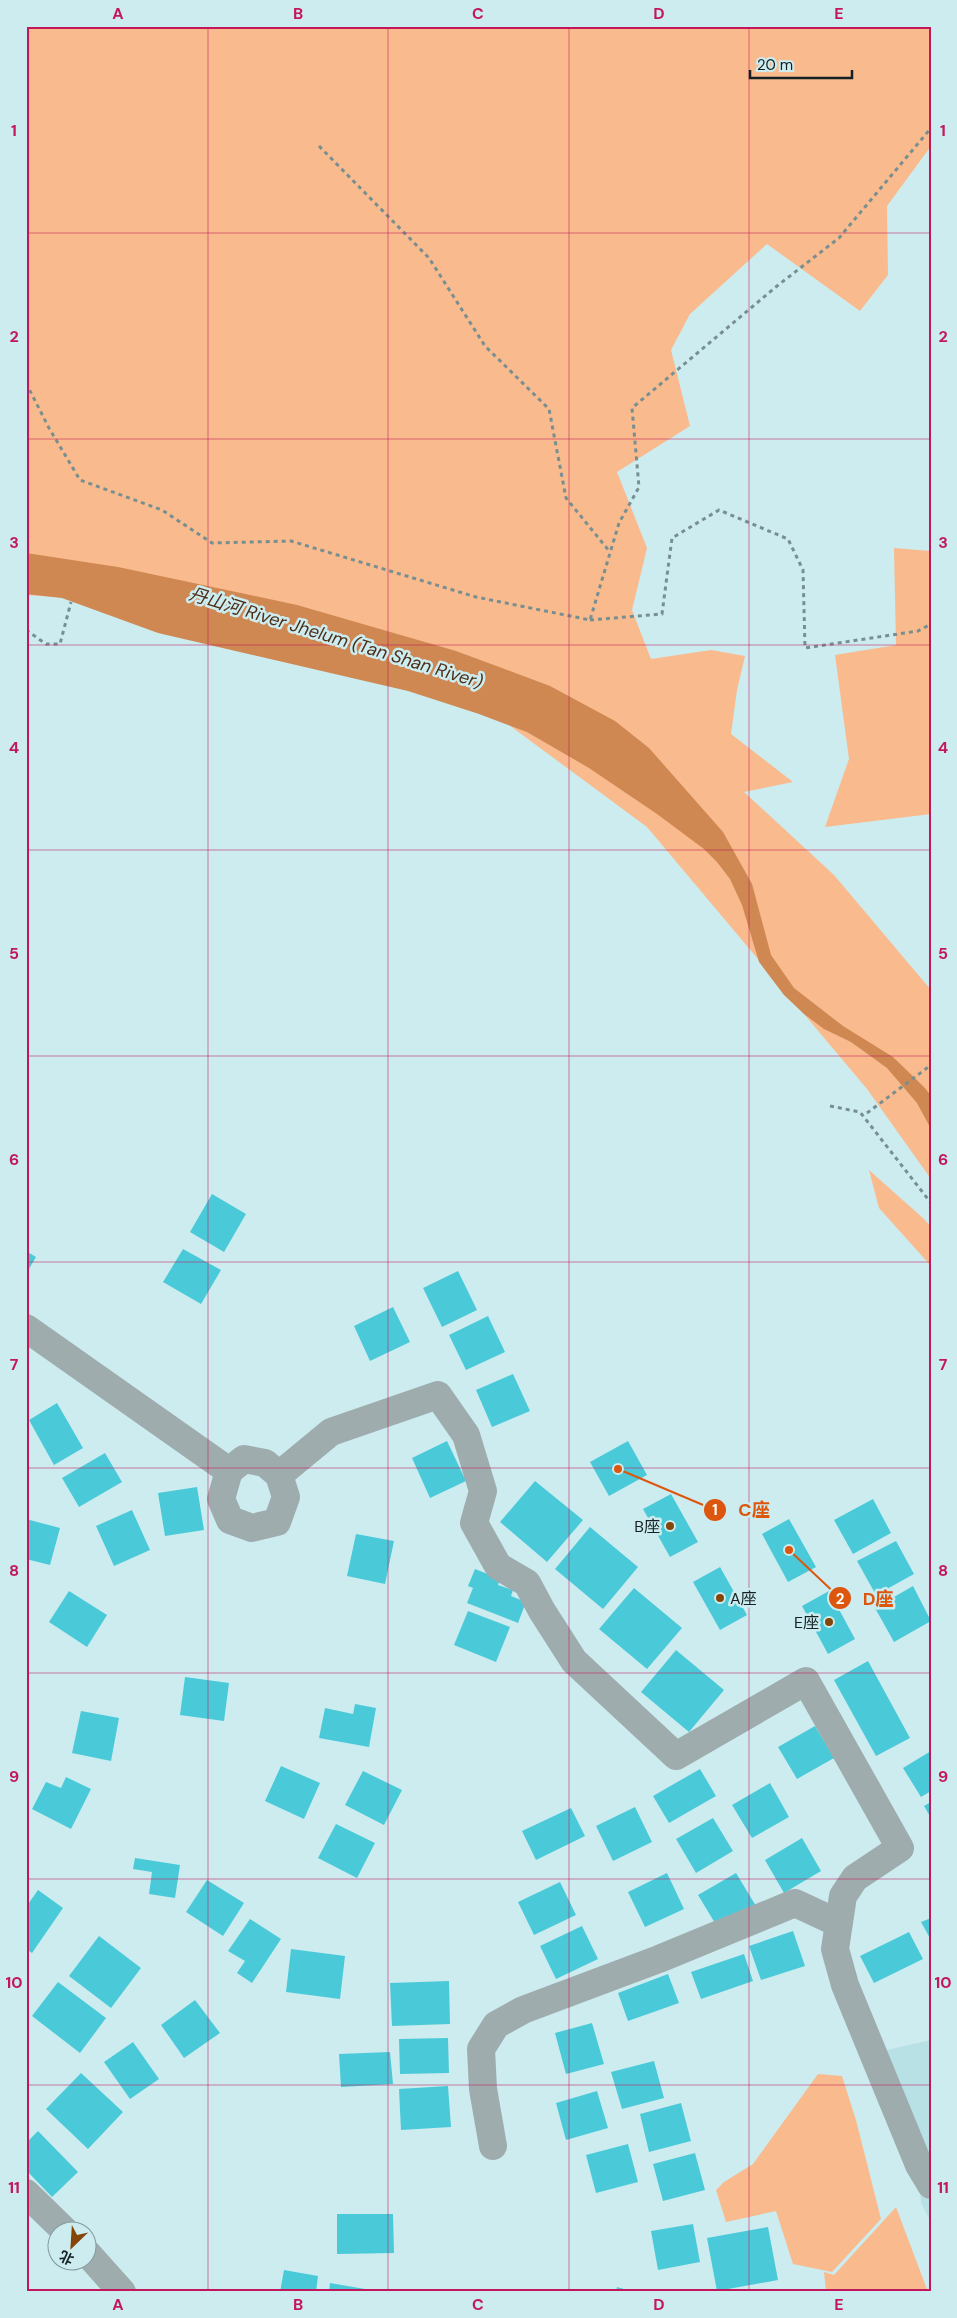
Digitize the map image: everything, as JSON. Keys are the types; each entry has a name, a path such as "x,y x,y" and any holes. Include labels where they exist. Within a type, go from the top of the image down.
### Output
{"street":[{"path":"26,1328 229,1471"},
{"path":"279,1475 331,1432 438,1395 466,1435 483,1492 474,1523 498,1566 527,1583 574,1662 676,1756 806,1681 900,1848 855,1878 843,1896 835,1949 845,1985 919,2165 931,2185"},
{"path":"244,1459 264,1463 279,1475 286,1497 277,1522 252,1528 230,1520 220,1499 229,1471 244,1459"},
{"path":"493,2146 483,2089 481,2049 496,2025 523,2010 659,1958 795,1902 838,1922"},
{"path":"26,2193 54,2220"},
{"path":"98,2266 118,2290"}],"path":[{"path":"590,620 619,523 639,487 632,408 777,286 839,238 931,128"},
{"path":"319,146 429,258 485,346 550,409 566,498 610,553"},
{"path":"26,383 80,480 162,510 212,543 291,541 476,597 590,620 662,614 672,538 719,510 788,539 803,570 805,648 918,631 931,624"},
{"path":"26,630 46,644 60,644 71,602"},
{"path":"867,1112 931,1065"},
{"path":"830,1106 860,1112 931,1203"}],"shaded area":[{"path":"26,26 931,26 931,146 887,206 888,275 860,311 767,244 690,314 671,350 690,426 617,472 647,548 632,610 651,659 711,650 745,656 737,690 731,734 793,782 744,792 834,875 931,990 931,1179 867,1089 647,827 486,708 187,606 26,595"},
{"path":"894,548 931,551 931,814 825,827 849,759 835,655 896,645"},
{"path":"869,1170 931,1227 931,1266 879,1208"},
{"path":"931,2040 931,2222 921,2203 919,2165 882,2051"},
{"path":"818,2074 842,2076 856,2120 881,2219 832,2272 793,2264 776,2211 726,2222 716,2190 724,2182 753,2164"},
{"path":"896,2207 928,2292 826,2292 824,2272 834,2275"}],"water":[{"name":"丹山河 River Jhelum (Tan Shan River)","path":"26,553 118,567 297,605 456,651 550,686 615,721 649,748 723,832 752,884 771,955 794,988 843,1026 893,1057 925,1088 931,1096 931,1129 917,1103 887,1068 851,1042 824,1029 804,1014 784,995 759,962 742,905 730,879 717,862 704,849 657,814 589,768 527,732 408,691 158,633 62,598 26,594"}],"building":[{"path":"212,1194 246,1214 224,1252 190,1232"},
{"path":"183,1249 221,1270 201,1304 163,1282"},
{"path":"26,1251 36,1257 26,1274"},
{"path":"458,1271 477,1310 442,1327 423,1288"},
{"path":"393,1307 410,1342 370,1361 354,1326"},
{"path":"488,1316 505,1352 466,1370 449,1335"},
{"path":"513,1374 530,1411 492,1427 476,1390"},
{"path":"57,1403 83,1448 54,1465 29,1420"},
{"path":"447,1441 466,1481 430,1498 412,1458"},
{"path":"628,1441 647,1475 609,1496 590,1462"},
{"path":"105,1453 122,1482 79,1507 62,1478"},
{"path":"535,1481 583,1520 547,1562 500,1522"},
{"path":"197,1487 204,1530 165,1536 158,1493"},
{"name":"B座","path":"671,1494 698,1542 670,1557 643,1509"},
{"path":"873,1499 891,1533 853,1554 834,1520"},
{"path":"132,1510 150,1550 114,1566 96,1526"},
{"path":"26,1519 60,1528 50,1565 26,1559"},
{"path":"789,1519 816,1567 788,1582 762,1534"},
{"path":"590,1527 638,1567 603,1609 555,1569"},
{"path":"356,1534 394,1541 385,1584 347,1576"},
{"path":"896,1541 914,1574 876,1595 857,1561"},
{"name":"A座","path":"720,1567 747,1615 720,1630 693,1582"},
{"path":"475,1569 500,1579 498,1585 513,1590 511,1596 526,1602 518,1623 467,1603 473,1588 468,1586"},
{"path":"913,1586 931,1621 894,1642 875,1608"},
{"path":"634,1588 682,1628 647,1669 599,1629"},
{"path":"69,1591 107,1615 87,1647 49,1622"},
{"name":"E座","path":"829,1591 855,1639 828,1654 802,1606"},
{"path":"468,1611 510,1627 496,1662 454,1645"},
{"path":"676,1650 724,1690 689,1732 641,1692"},
{"path":"868,1661 910,1738 876,1756 834,1680"},
{"path":"185,1677 229,1683 224,1721 180,1715"},
{"path":"355,1704 376,1708 369,1747 319,1738 325,1708 353,1714"},
{"path":"81,1711 119,1718 111,1761 72,1753"},
{"path":"815,1726 834,1758 797,1779 778,1747"},
{"path":"931,1751 931,1791 921,1797 903,1768"},
{"path":"281,1766 320,1783 304,1819 265,1801"},
{"path":"700,1769 716,1796 669,1823 653,1796"},
{"path":"363,1771 402,1790 384,1825 345,1805"},
{"path":"66,1777 91,1789 71,1829 32,1809 46,1782 61,1788"},
{"path":"770,1783 789,1817 752,1838 732,1805"},
{"path":"931,1802 931,1818 924,1806"},
{"path":"635,1807 652,1842 613,1861 596,1826"},
{"path":"571,1808 585,1836 536,1860 522,1831"},
{"path":"713,1818 733,1851 696,1873 676,1839"},
{"path":"336,1824 375,1843 357,1878 318,1858"},
{"path":"802,1838 821,1871 784,1893 765,1860"},
{"path":"135,1858 180,1865 175,1898 149,1894 152,1872 133,1869"},
{"path":"667,1873 684,1909 645,1927 628,1892"},
{"path":"736,1873 756,1906 718,1928 698,1895"},
{"path":"207,1880 244,1903 223,1936 186,1912"},
{"path":"560,1882 576,1915 534,1935 518,1902"},
{"path":"38,1890 63,1908 32,1953 26,1949 26,1907"},
{"path":"931,1918 931,1940 921,1922"},
{"path":"250,1919 281,1939 252,1983 237,1973 245,1961 228,1951"},
{"path":"582,1926 598,1959 556,1979 540,1946"},
{"path":"793,1931 805,1966 761,1980 749,1946"},
{"path":"909,1932 923,1959 874,1983 860,1956"},
{"path":"99,1936 141,1968 111,2008 69,1976"},
{"path":"291,1949 345,1956 340,1999 286,1992"},
{"path":"744,1954 753,1981 701,1999 691,1972"},
{"path":"668,1974 679,2003 628,2021 618,1993"},
{"path":"449,1981 450,2024 392,2026 390,1983"},
{"path":"58,1982 106,2018 80,2053 32,2016"},
{"path":"195,2000 220,2033 184,2058 161,2025"},
{"path":"592,2023 604,2064 566,2074 555,2033"},
{"path":"448,2038 449,2073 400,2074 399,2039"},
{"path":"133,2042 159,2079 130,2099 104,2062"},
{"path":"390,2052 393,2084 341,2087 339,2054"},
{"path":"654,2061 664,2098 622,2109 611,2072"},
{"path":"81,2073 123,2112 88,2149 46,2109"},
{"path":"448,2086 451,2127 401,2130 399,2089"},
{"path":"597,2091 608,2128 566,2140 556,2103"},
{"path":"681,2103 691,2141 649,2152 640,2114"},
{"path":"38,2131 78,2172 52,2197 26,2170 26,2143"},
{"path":"628,2144 638,2182 596,2193 586,2155"},
{"path":"695,2153 705,2190 663,2201 653,2164"},
{"path":"337,2214 393,2214 394,2253 337,2254"},
{"path":"693,2224 700,2262 658,2270 651,2231"},
{"path":"768,2227 778,2280 717,2291 707,2238"},
{"path":"284,2270 318,2276 316,2292 280,2292"},
{"path":"330,2283 365,2289 364,2292 329,2292"},
{"path":"617,2287 631,2291 631,2292 616,2292"}],"place":[{"name":"C座","path":"618,1469"},
{"name":"B座","path":"670,1526"},
{"name":"D座","path":"789,1550"},
{"name":"A座","path":"720,1598"},
{"name":"E座","path":"829,1622"}]}
